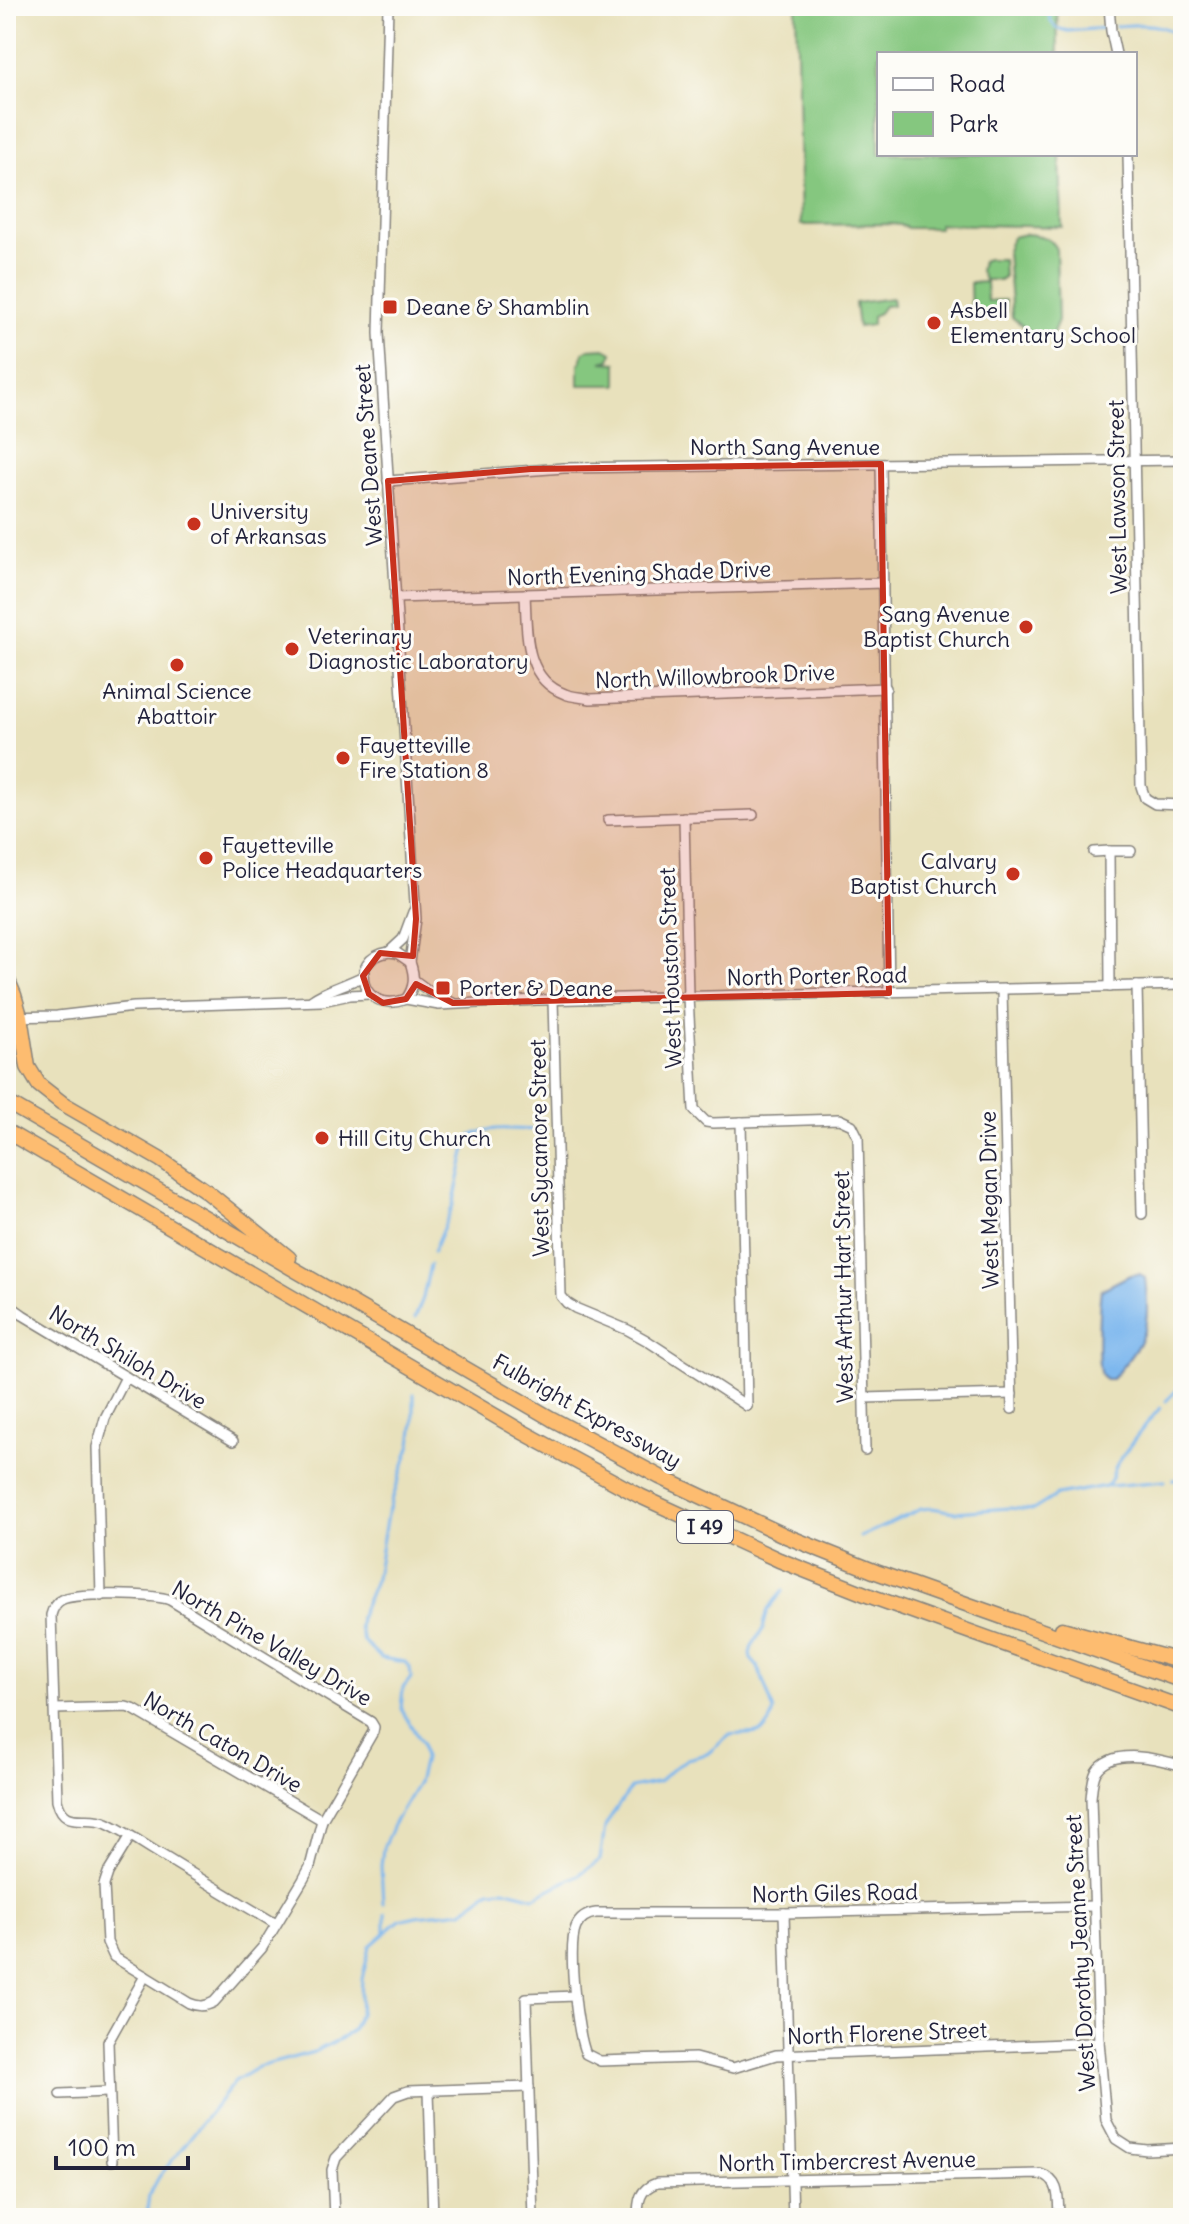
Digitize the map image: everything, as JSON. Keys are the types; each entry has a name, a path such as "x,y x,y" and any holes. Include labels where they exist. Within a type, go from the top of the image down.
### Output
{"highway":[{"path":"6,976 13,1016 28,1067 39,1085 206,1191 327,1288"},
{"name":"Fulbright Expressway","path":"6,1102 552,1419 660,1477 786,1536 876,1572 1183,1681"},
{"name":"I 49","path":"6,1131 521,1431 640,1496 779,1560 857,1591 1183,1708"},
{"path":"6,1142 51,1157"},
{"path":"950,1599 1183,1662"},
{"path":"1161,1701 1183,1716"}],"street":[{"name":"West Deane Street","path":"388,6 379,333 416,919 410,962"},
{"path":"1109,6 1116,52"},
{"name":"West Lawson Street","path":"1128,156 1141,786 1145,798 1155,804 1183,805"},
{"name":"North Sang Avenue","path":"388,481 553,468 1183,460"},
{"path":"881,464 889,993"},
{"name":"North Evening Shade Drive","path":"395,598 883,583"},
{"name":"North Willowbrook Drive","path":"525,594 528,651 541,677 563,694 590,699 886,688"},
{"path":"608,820 753,815"},
{"name":"West Houston Street","path":"684,817 692,1101 694,1110 706,1122 741,1122"},
{"path":"1109,851 1110,987"},
{"path":"1094,852 1131,851"},
{"name":"West Deane Street","path":"389,952 403,939 415,901"},
{"path":"397,953 410,962 414,980 412,991 406,999 383,1003 369,994 363,976 367,963 373,957 397,953"},
{"path":"312,1000 363,976"},
{"path":"414,980 453,1003"},
{"name":"North Porter Road","path":"406,999 439,1005 1183,985"},
{"path":"1137,986 1142,1214"},
{"name":"West Megan Drive","path":"1002,990 1012,1409"},
{"path":"13,1016 57,1016 134,1007 322,1001 369,994"},
{"name":"West Sycamore Street","path":"553,1000 561,1296 575,1308 646,1340 747,1406 741,1122"},
{"name":"West Arthur Hart Street","path":"741,1122 839,1119 852,1125 858,1137 865,1450"},
{"name":"North Shiloh Drive","path":"6,1303 233,1441"},
{"path":"101,1596 97,1447 105,1418 126,1377"},
{"path":"864,1398 1012,1394"},
{"name":"North Pine Valley Drive","path":"55,1709 51,1615 57,1602 70,1596 153,1595 170,1600 371,1722 373,1732 322,1820"},
{"path":"55,1709 57,1800 62,1813 75,1820 106,1822 276,1924"},
{"name":"North Caton Drive","path":"55,1709 133,1709 322,1820"},
{"name":"West Dorothy Jeanne Street","path":"1183,1766 1148,1757 1118,1759 1102,1766 1096,1773 1091,1798 1099,2041 1106,2120 1116,2139 1130,2148 1183,2148"},
{"path":"130,1837 105,1878 107,1942 114,1957 189,2003 204,2006 214,2002 262,1948 310,1867 322,1820"},
{"name":"North Giles Road","path":"575,1996 573,1942 580,1921 584,1916 596,1913 784,1913 1094,1906"},
{"path":"784,1913 793,2218"},
{"path":"112,2161 108,2042 145,1976"},
{"path":"533,2218 526,1998 575,1996"},
{"name":"North Florene Street","path":"575,1996 580,2037 586,2054 600,2061 702,2058 733,2068 770,2056 788,2054 1099,2041"},
{"path":"334,2218 332,2170 336,2158 394,2096 403,2092 529,2087"},
{"path":"429,2091 433,2218"},
{"path":"60,2094 108,2092"},
{"name":"North Timbercrest Avenue","path":"638,2218 638,2204 644,2189 657,2183 1040,2174 1052,2179 1058,2191 1059,2218"}],"highlighted area":[{"path":"881,464 889,993 453,1003 416,984 406,999 383,1003 369,994 363,976 380,953 413,956 416,919 388,481 531,469"}],"green space":[{"path":"796,6 1057,6 1058,52 877,52 877,156 1060,156 1062,227 801,225"},
{"path":"1025,234 1043,237 1056,249 1058,320 1052,335 1030,331 1012,317 1007,251 1012,237"},
{"path":"1003,259 1004,278 984,280 980,271 982,261"},
{"path":"986,282 987,301 1005,300 1006,314 971,316 970,283"},
{"path":"892,298 893,305 884,306 872,316 872,325 858,327 855,303"},
{"path":"605,348 612,352 610,360 602,362 617,363 617,385 579,385 579,363 584,352"}],"water":[{"path":"1140,1274 1145,1278 1147,1295 1143,1333 1123,1366 1112,1379 1106,1379 1101,1375 1099,1359 1101,1290 1130,1275"}],"waterway":[{"path":"1046,6 1056,28 1068,31 1105,28"},
{"path":"1116,26 1156,26 1175,36 1179,139 1183,157"},
{"path":"433,1252 453,1205 471,1136 498,1129 545,1129"},
{"path":"415,1318 430,1265"},
{"path":"1166,1401 1183,1384"},
{"path":"383,1903 383,1848 418,1783 424,1759 422,1744 401,1709 403,1688 411,1678 410,1668 405,1662 381,1658 363,1641 359,1627 360,1616 376,1578 387,1515 411,1444 414,1394"},
{"path":"860,1537 921,1509 955,1512 1009,1508 1033,1510 1057,1495 1106,1486 1115,1467 1160,1408"},
{"path":"1173,1480 1183,1479"},
{"path":"1109,1486 1165,1481"},
{"path":"146,2218 149,2195 159,2177 235,2081 258,2067 314,2052 352,2030 360,2013 362,1979 370,1946 400,1920 463,1911 490,1890 504,1889 535,1897 580,1874 600,1860 605,1827 631,1788 659,1782 687,1759 707,1754 730,1735 758,1733 768,1727 774,1711 750,1654 763,1629 768,1609 783,1591"},
{"path":"385,1913 385,1932"}],"place":[{"name":"Deane & Shamblin","path":"390,307"},
{"name":"Asbell Elementary School","path":"934,323"},
{"name":"University of Arkansas","path":"194,524"},
{"name":"Sang Avenue Baptist Church","path":"1026,627"},
{"name":"Veterinary Diagnostic Laboratory","path":"292,649"},
{"name":"Animal Science Abattoir","path":"177,665"},
{"name":"Fayetteville Fire Station 8","path":"343,758"},
{"name":"Fayetteville Police Headquarters","path":"206,858"},
{"name":"Calvary Baptist Church","path":"1013,874"},
{"name":"Porter & Deane","path":"443,988"},
{"name":"Hill City Church","path":"322,1138"}]}
